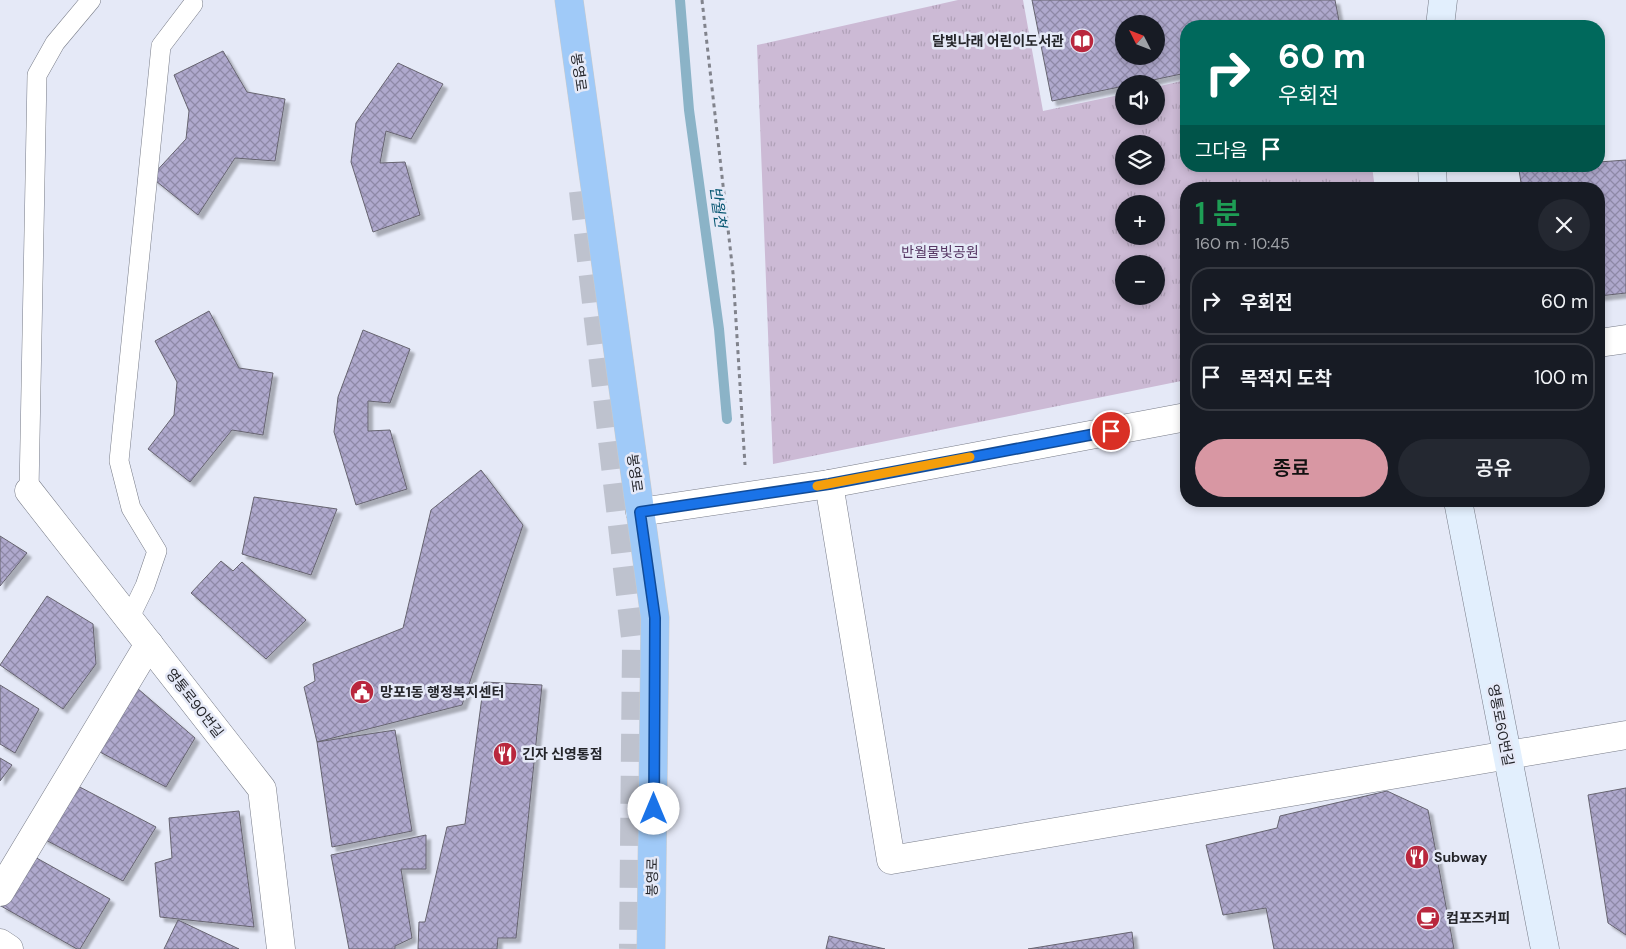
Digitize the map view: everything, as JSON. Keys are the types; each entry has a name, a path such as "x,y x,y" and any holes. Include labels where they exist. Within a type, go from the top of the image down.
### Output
{"highway":[{"name":"봉영로","path":"569,0 655,618 651,949"}],"street":[{"path":"1441,20 1443,0"},
{"path":"1605,342 1626,338"},
{"path":"640,512 829,484 1180,418"},
{"path":"829,484 891,860 1626,735"},
{"name":"영통로90번길","path":"29,491 262,789 281,949"},
{"name":"영통로60번길","path":"1459,507 1545,949"},
{"path":"0,892 149,644"},
{"path":"0,944 9,949"}],"lane":[{"path":"29,491 37,75 55,43 91,0"},
{"path":"129,619 145,586 156,551 131,508 119,462 161,46 193,4"}],"path":[{"path":"702,0 733,273 746,496"}],"green space":[{"name":"반월물빛공원","path":"958,0 1023,0 1043,111 1115,96 1115,125 1165,125 1165,85 1180,81 1180,172 1373,172 1374,182 1180,182 1180,381 773,464 757,45"}],"building":[{"name":"달빛나래 어린이도서관","path":"1032,0 1335,0 1339,20 1180,20 1180,74 1165,77 1165,75 1115,75 1115,88 1052,101"},
{"path":"223,51 247,92 285,99 275,161 235,158 198,215 151,177 186,139 189,111 174,75"},
{"path":"398,63 443,84 411,139 386,131 380,163 405,162 420,215 373,232 351,162 356,123"},
{"path":"1626,160 1626,293 1605,295 1605,182 1521,182 1519,172 1605,172 1605,162"},
{"path":"209,311 239,368 273,373 263,435 232,430 190,482 148,449 174,415 177,382 155,341"},
{"path":"363,330 410,349 390,403 368,401 368,431 390,430 407,489 356,505 334,432 338,397"},
{"path":"481,470 523,525 462,705 317,742 304,687 315,681 313,664 403,628 431,510"},
{"path":"254,497 337,509 311,575 242,554"},
{"path":"0,536 27,553 0,586"},
{"path":"221,561 233,571 242,562 306,620 266,659 191,593"},
{"path":"47,596 93,624 96,664 63,709 0,665"},
{"name":"긴자 신영통점","path":"484,682 542,685 516,938 498,938 497,949 418,949 419,922 425,922 447,827 465,824"},
{"path":"0,685 39,709 15,753 0,744"},
{"path":"137,688 195,738 166,787 98,751"},
{"path":"395,730 412,831 332,847 317,742"},
{"path":"0,758 12,765 0,781"},
{"path":"74,784 156,827 123,881 42,838"},
{"path":"1626,788 1626,935 1608,923 1588,795"},
{"path":"1387,791 1428,810 1454,949 1274,949 1266,908 1223,915 1206,845 1277,828 1280,816"},
{"path":"239,811 254,927 160,917 155,863 172,858 169,818"},
{"path":"426,835 426,869 401,869 412,938 395,946 395,949 349,949 331,855"},
{"path":"33,856 110,899 80,949 1,906"},
{"path":"178,920 239,949 164,949"},
{"path":"1132,932 1134,949 1028,949"},
{"path":"829,936 885,949 826,949"}],"waterway":[{"name":"반월천","path":"680,0 689,110 719,329 727,419"}],"tunnel":[{"path":"583,191 636,646 633,949"}],"slow traffic":[{"path":"817,486 970,457"}],"place":[{"name":"달빛나래 어린이도서관","path":"1082,41"},
{"name":"망포1동 행정복지센터","path":"362,692"},
{"name":"긴자 신영통점","path":"505,754"},
{"name":"Subway","path":"1417,857"},
{"name":"컴포즈커피","path":"1428,918"}],"route":[{"path":"654,809 655,618 640,512 829,484 1111,431"}]}
